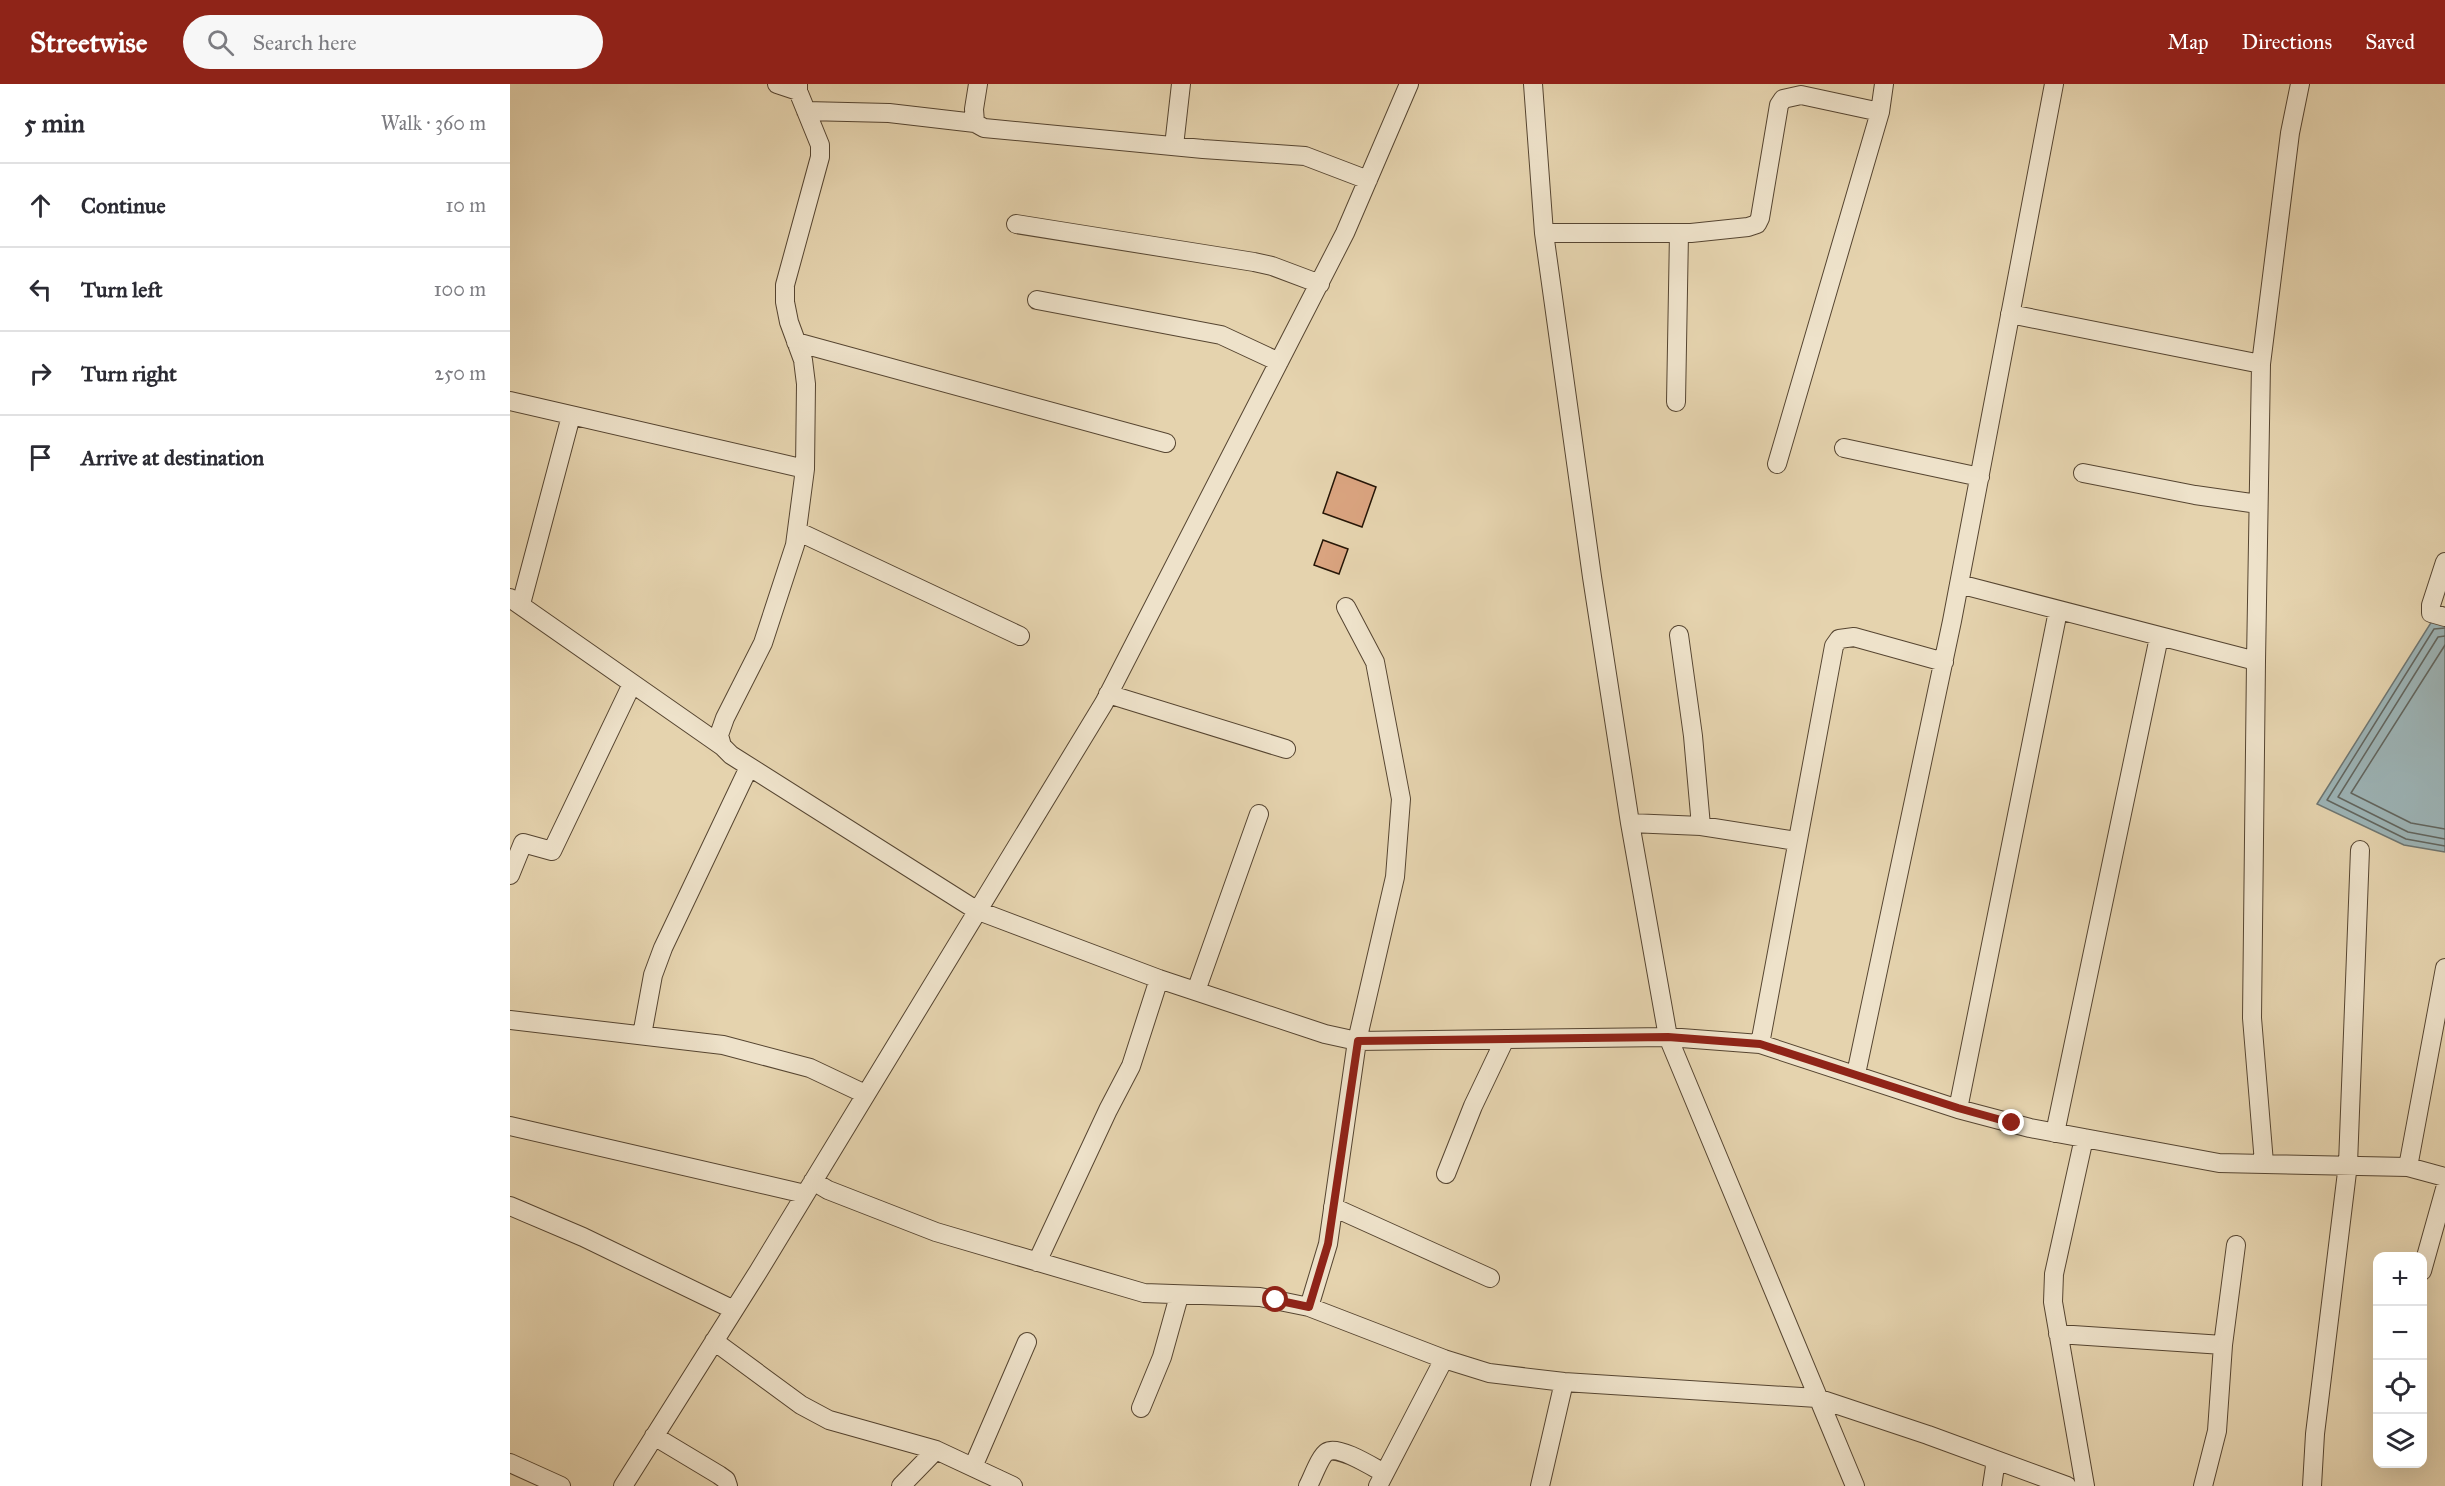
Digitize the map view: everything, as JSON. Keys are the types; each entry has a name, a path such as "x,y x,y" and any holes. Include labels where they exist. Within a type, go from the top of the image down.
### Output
{"street":[{"path":"722,746 719,735 725,718 763,643 797,531 805,469 806,384 803,360 787,312 785,285 820,157 820,145 798,88 777,84"},
{"path":"975,123 974,109 978,84"},
{"path":"1174,146 1180,84"},
{"path":"623,1486 734,1310 1108,694 1346,233 1409,84"},
{"path":"1533,84 1544,233 1592,578 1630,823 1668,1037 1855,1486"},
{"path":"1777,464 1880,112 1884,84"},
{"path":"1856,1074 1944,662 2054,84"},
{"path":"2264,1163 2252,1018 2261,364 2290,133 2300,84"},
{"path":"1544,233 1679,233 1736,229 1756,224 1763,206 1779,105 1783,99 1801,95 1880,112"},
{"path":"806,111 889,113 975,123 984,128 1305,156 1368,180"},
{"path":"1016,224 1254,262 1272,266 1320,284"},
{"path":"1676,402 1679,233"},
{"path":"1037,300 1221,335 1279,362"},
{"path":"2010,314 2261,364"},
{"path":"796,342 1166,442"},
{"path":"510,401 805,469"},
{"path":"571,416 515,601 722,746 731,756 976,910 1160,979 1325,1034 1358,1041 1668,1037 1760,1044 1958,1108 2055,1133 2219,1163 2408,1167 2445,1177"},
{"path":"1844,448 1980,477"},
{"path":"2083,473 2195,495 2258,504"},
{"path":"797,531 1020,636"},
{"path":"2445,562 2431,605 2431,613 2445,617"},
{"path":"1959,584 2256,661"},
{"path":"1309,1307 1328,1244 1358,1041 1395,877 1401,799 1375,662 1346,607"},
{"path":"1958,1108 2058,611"},
{"path":"1679,635 1693,736 1701,826"},
{"path":"1760,1044 1834,646 1839,639 1854,637 1944,662"},
{"path":"2055,1133 2159,637"},
{"path":"510,875 524,843 552,851 632,684"},
{"path":"1108,694 1286,749"},
{"path":"642,1035 653,975 663,948 749,767"},
{"path":"1196,991 1259,814"},
{"path":"1630,823 1701,826 1796,841"},
{"path":"2312,1486 2315,1434 2348,1164 2360,850"},
{"path":"2408,1167 2445,968"},
{"path":"1037,1262 1131,1066 1160,979"},
{"path":"510,1020 723,1045 753,1051 810,1068 866,1094"},
{"path":"1446,1174 1473,1106 1505,1039"},
{"path":"510,1126 828,1190 936,1232 1144,1293 1260,1297 1309,1307 1444,1359 1489,1373 1564,1382 1817,1398 2067,1486"},
{"path":"2084,1138 2054,1274 2053,1302 2085,1486"},
{"path":"2427,1253 2445,1189"},
{"path":"510,1206 584,1237 734,1310"},
{"path":"1334,1207 1490,1278"},
{"path":"2203,1486 2217,1431 2223,1345 2236,1245"},
{"path":"1141,1408 1162,1357 1179,1296"},
{"path":"2058,1334 2223,1345"},
{"path":"714,1341 801,1406 830,1420 936,1450 1013,1486"},
{"path":"974,1467 1027,1342"},
{"path":"1308,1486 1323,1456 1332,1451 1348,1455 1381,1480 1444,1359"},
{"path":"1540,1486 1564,1382"},
{"path":"654,1436 719,1475 726,1480 728,1486"},
{"path":"901,1486 936,1450"},
{"path":"1992,1486 1996,1460"},
{"path":"510,1463 561,1486"}],"water":[{"path":"2432,621 2445,623 2445,852 2404,845 2317,804"}],"building":[{"path":"1337,472 1376,487 1362,527 1323,513"},
{"path":"1323,540 1348,549 1339,574 1314,565"}],"route":[{"path":"1276,1300 1309,1307 1328,1244 1358,1041 1668,1037 1760,1044 1958,1108 2012,1123"}]}
